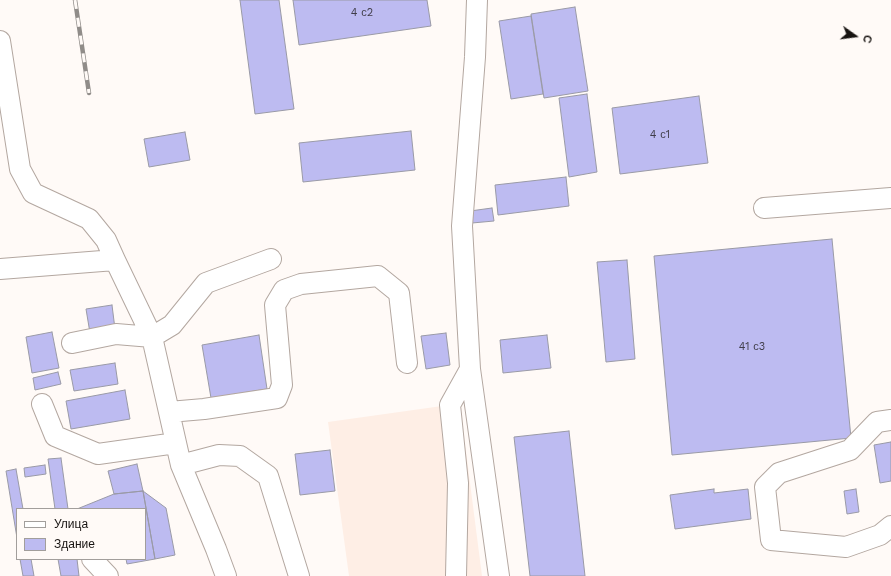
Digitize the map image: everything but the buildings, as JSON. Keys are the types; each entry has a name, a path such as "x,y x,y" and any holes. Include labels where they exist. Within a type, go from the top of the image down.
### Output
{"lane":[{"path":"477,0 476,58 462,226 470,369 499,576"},
{"path":"0,41 20,169 32,193 89,219 106,240 152,337 181,465 226,576"},
{"path":"764,208 891,198"},
{"path":"0,269 115,260"},
{"path":"72,343 116,334 152,337 172,325 206,283 272,260"},
{"path":"168,412 204,409 277,398 282,385 275,305 284,290 301,284 378,276 399,293 407,363"},
{"path":"456,576 458,483 450,405 470,369"},
{"path":"42,404 55,436 98,454 176,443"},
{"path":"891,420 877,422 850,450 779,473 765,486 771,540 846,547 880,535 891,526"},
{"path":"181,465 219,455 240,456 268,476 299,576"},
{"path":"93,560 108,576"}],"shaded area":[{"path":"460,405 482,576 349,576 328,422 442,406"}],"railway":[{"path":"75,0 89,93"}]}
